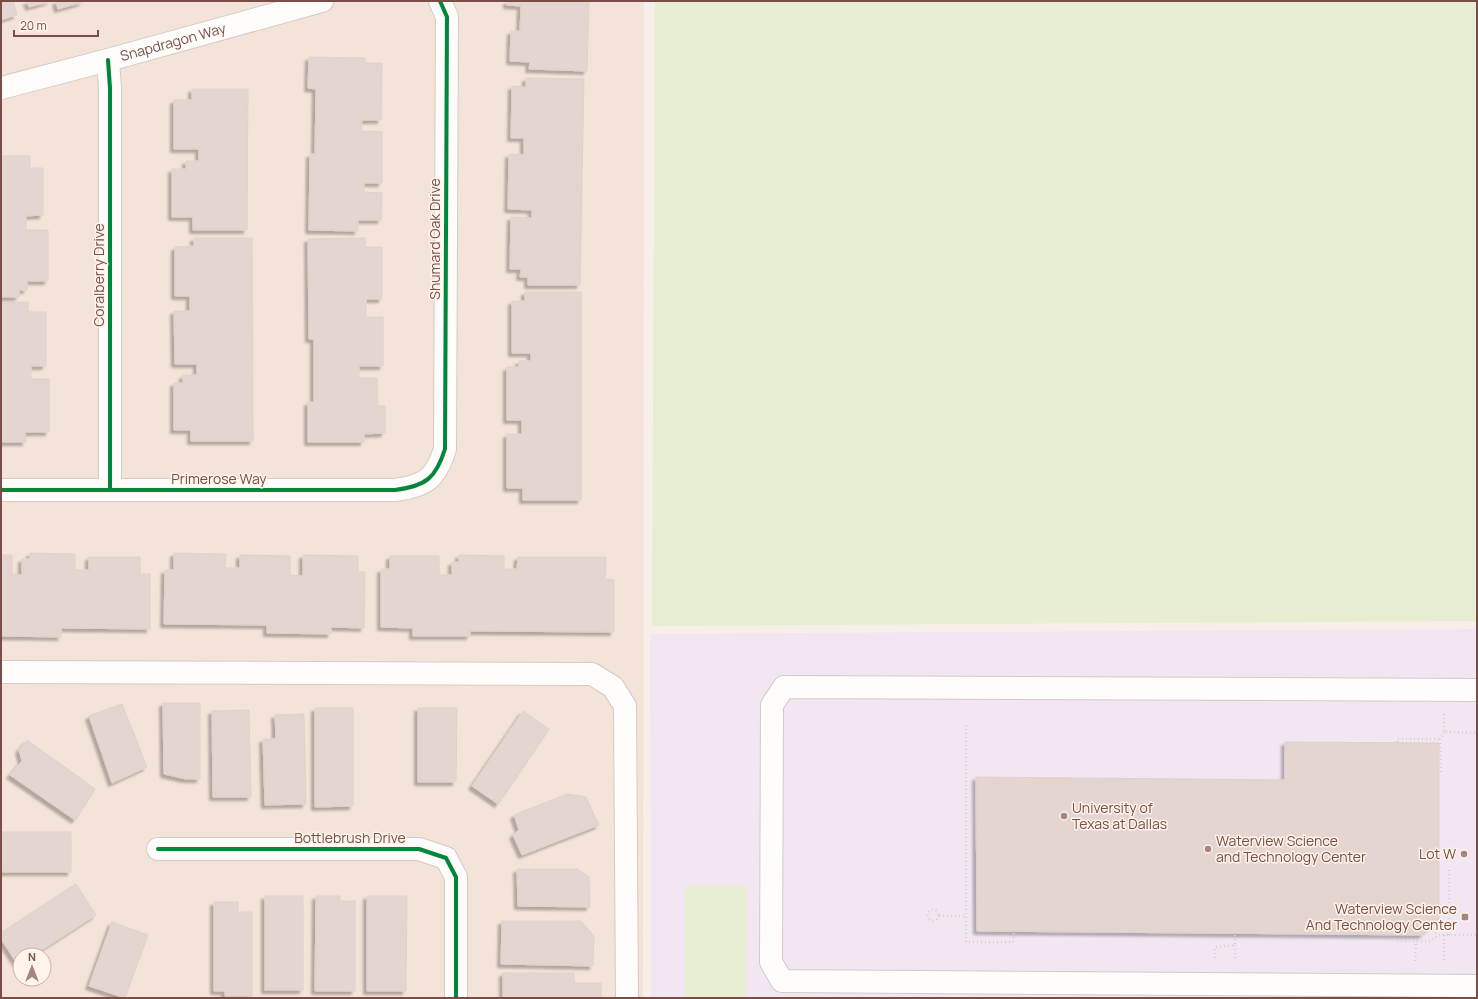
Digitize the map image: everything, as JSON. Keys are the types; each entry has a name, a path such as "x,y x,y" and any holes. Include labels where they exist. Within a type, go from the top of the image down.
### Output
{"street":[{"name":"Snapdragon Way","path":"1,88 322,1"},
{"name":"Shumard Oak Drive","path":"433,476 440,465 445,449 447,17 440,1"},
{"name":"Coralberry Drive","path":"108,60 110,88 110,490"},
{"name":"Primerose Way","path":"1,490 395,490 414,488 433,476"},
{"path":"1,672 592,674 613,687 625,706 627,998"},
{"path":"1477,690 784,687 772,705 771,962 782,981 1477,986"},
{"name":"Bottlebrush Drive","path":"158,849 419,849 446,858 456,877 456,998"}],"path":[{"path":"1441,772 1440,739 1444,732 1444,690"},
{"path":"966,725 966,942 1013,942 1014,932"},
{"path":"1444,732 1477,733"},
{"path":"1397,742 1397,738 1440,739"},
{"path":"1449,868 1449,935"},
{"path":"939,916 937,911 932,910 929,912 928,917 930,920 934,921 939,916 966,916"},
{"path":"1430,927 1438,935"},
{"path":"1215,947 1235,945 1235,933"},
{"path":"1396,941 1431,941 1438,935 1477,935"}],"shaded area":[{"path":"1,1 644,1 643,998 1,998"},
{"name":"University of Texas at Dallas","path":"1477,629 1477,998 651,998 650,634"}],"green space":[{"path":"655,1 1477,1 1477,621 652,626"},
{"path":"685,886 747,886 746,998 685,998"}],"building":[{"path":"1,1 13,1 17,15 1,20"},
{"path":"27,1 51,1 29,7"},
{"path":"56,1 83,1 83,2 58,9"},
{"path":"507,1 589,1 587,71 529,69 530,62 510,61 511,31 520,31 521,6 507,5"},
{"path":"309,57 365,58 365,63 382,63 381,120 362,120 361,131 382,132 382,183 364,183 364,192 382,193 381,220 358,220 358,231 309,230 310,154 315,154 316,89 308,88"},
{"path":"526,78 584,79 580,285 528,285 528,277 520,277 521,269 510,269 511,217 532,218 532,210 508,209 509,154 524,155 524,138 511,138 512,86 526,87"},
{"path":"192,89 248,89 247,230 193,230 193,217 172,217 172,169 186,169 186,161 199,161 199,149 174,149 174,100 192,100"},
{"path":"1,156 30,156 30,168 43,168 43,215 26,216 26,230 48,230 48,281 27,281 27,290 19,290 19,297 1,297"},
{"path":"194,238 252,238 253,441 191,441 191,430 174,430 174,383 183,383 183,375 197,375 197,364 175,364 174,311 190,311 190,296 175,296 175,247 194,246"},
{"path":"365,238 365,247 382,247 382,299 366,299 366,317 383,317 383,366 359,366 359,378 377,378 378,406 385,406 385,433 364,434 364,442 308,442 308,402 314,402 314,339 309,339 308,239"},
{"path":"525,292 581,292 581,500 523,500 523,488 507,488 507,434 522,434 522,420 507,420 507,367 519,367 519,361 531,361 531,353 512,353 512,301 525,301"},
{"path":"28,302 28,312 46,312 46,366 31,366 31,379 49,379 49,432 25,432 26,442 1,442 1,303"},
{"path":"30,553 75,554 75,570 89,570 89,557 140,557 140,574 150,574 150,629 61,628 61,637 1,636 1,555 12,555 12,574 22,575 22,559 30,559"},
{"path":"174,553 226,554 225,568 240,568 240,555 290,556 290,575 303,576 303,555 358,556 358,572 365,572 364,628 331,627 331,634 267,633 267,625 164,624 165,570 174,570"},
{"path":"459,555 504,556 504,569 517,569 518,557 606,557 605,579 614,580 614,632 470,631 470,636 413,636 413,628 381,627 381,569 390,569 390,556 439,556 439,575 452,575 452,562 459,562"},
{"path":"163,703 200,703 200,779 186,779 164,774"},
{"path":"122,704 147,767 112,783 89,716"},
{"path":"315,708 353,708 353,806 315,807"},
{"path":"418,708 457,708 456,782 418,782"},
{"path":"249,710 251,797 213,797 212,711"},
{"path":"523,711 549,729 498,804 472,786"},
{"path":"304,714 306,804 265,805 263,739 276,739 275,715"},
{"path":"27,740 95,789 75,820 10,775 22,761 19,750"},
{"name":"Waterview Science and Technology Center","path":"1285,742 1439,743 1439,919 1422,935 977,931 976,777 1285,780"},
{"path":"567,794 586,797 599,825 522,855 513,835 519,830 514,815"},
{"path":"1,832 71,832 71,872 1,872"},
{"path":"517,869 577,869 589,877 590,907 518,906"},
{"path":"76,884 96,915 46,947 12,947 12,956 1,939 1,933"},
{"path":"265,896 303,896 303,990 265,990"},
{"path":"316,896 340,896 340,901 355,901 355,991 315,991"},
{"path":"367,896 407,896 406,991 367,991"},
{"path":"214,902 238,902 238,912 252,912 252,996 225,996 225,991 214,991"},
{"path":"502,921 581,921 594,936 593,966 501,964"},
{"path":"112,922 148,935 125,998 89,986"},
{"path":"503,973 574,973 574,983 601,983 601,998 503,998"}],"cycle path":[{"path":"1,490 395,490 415,486 422,483 433,474 442,459 445,449 447,17 440,1"},
{"path":"108,60 110,88 110,490"},
{"path":"158,849 419,849 446,858 456,877 456,998"}],"place":[{"name":"University of Texas at Dallas","path":"1064,816"},
{"name":"Waterview Science and Technology Center","path":"1208,849"},
{"name":"Lot W","path":"1464,854"},
{"name":"Waterview Science And Technology Center","path":"1465,917"}]}
